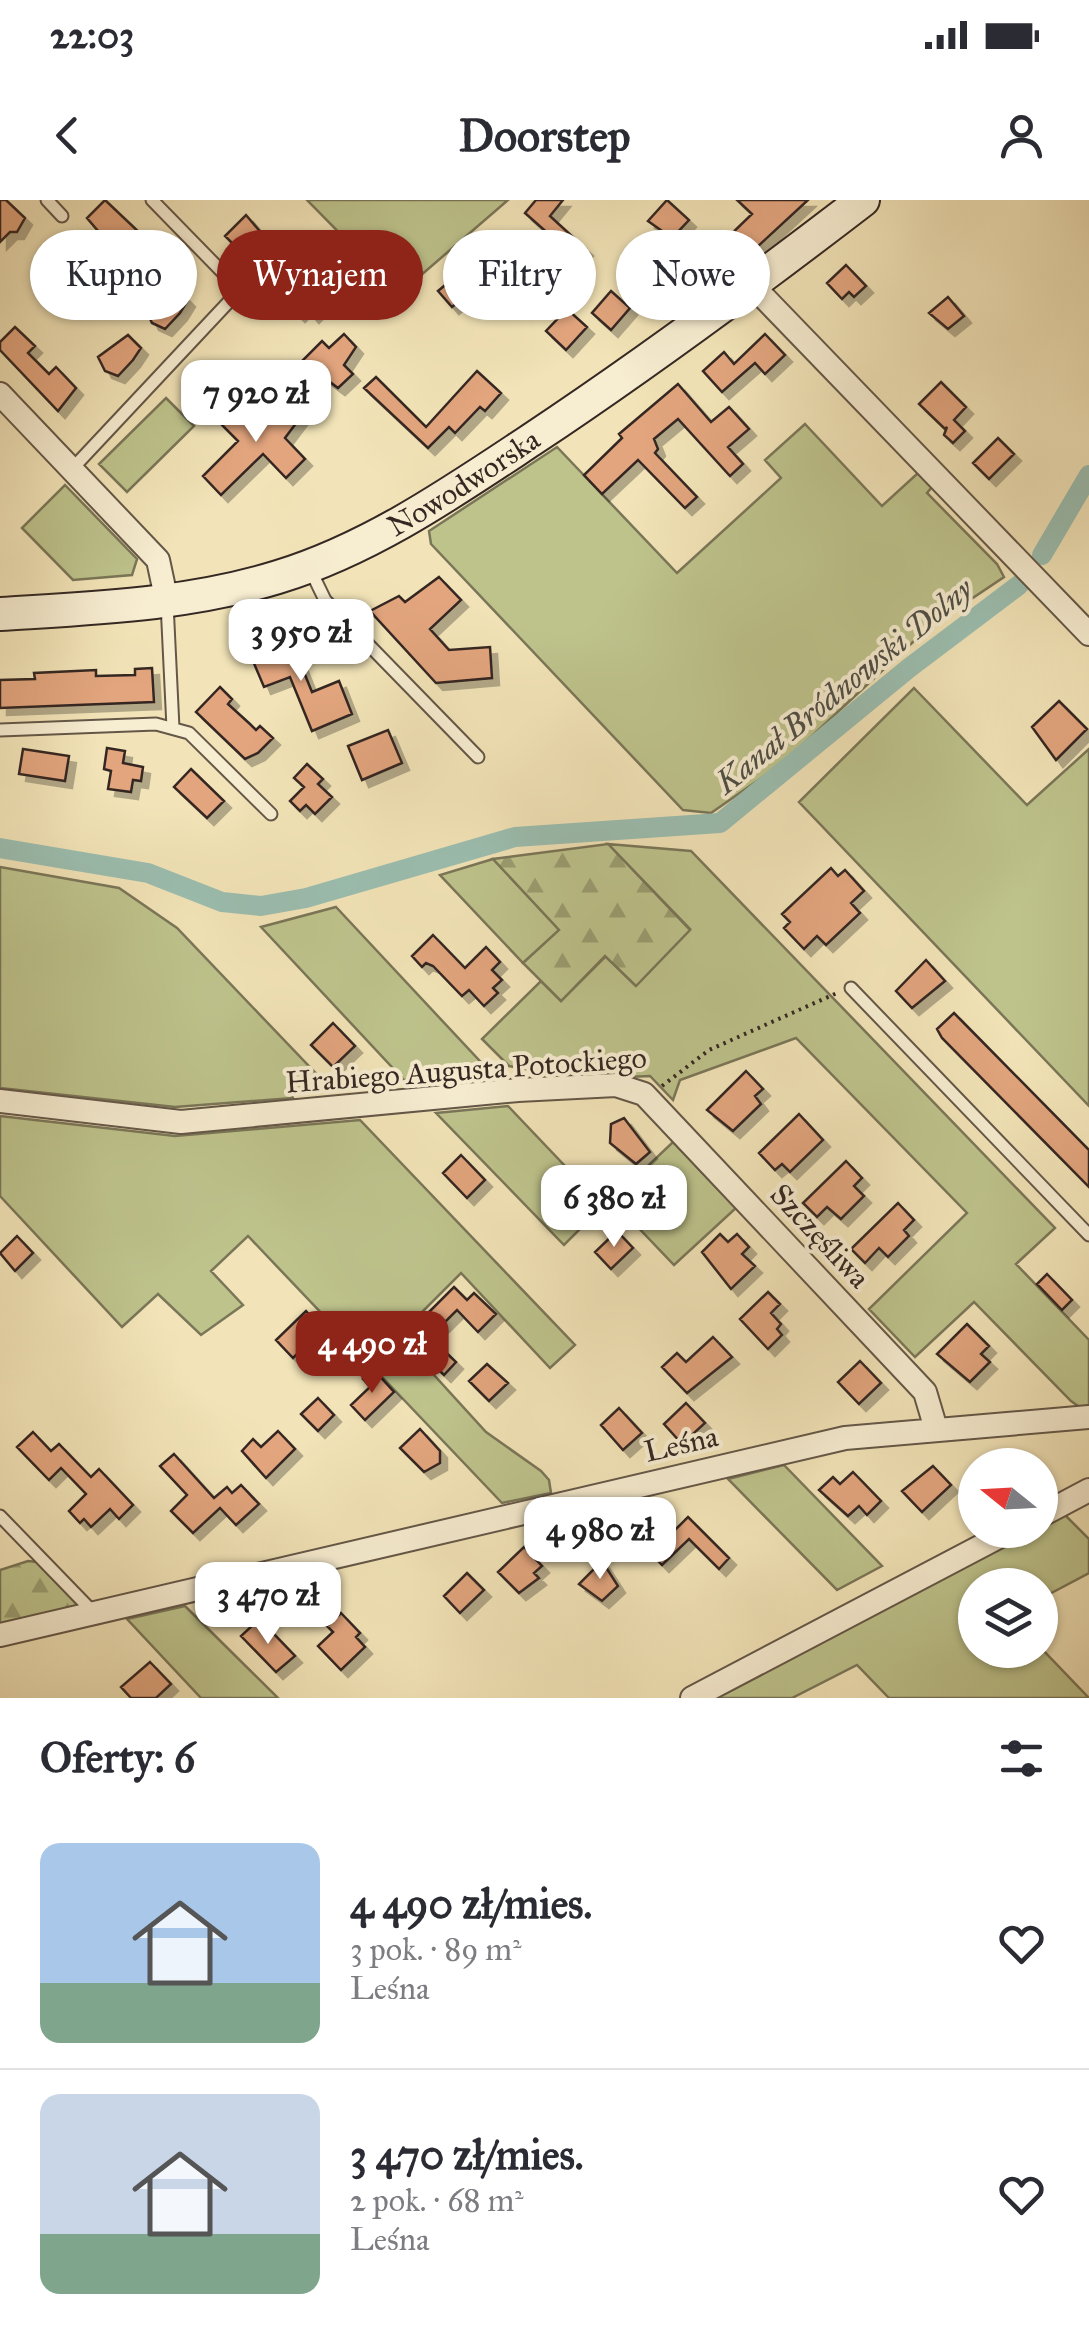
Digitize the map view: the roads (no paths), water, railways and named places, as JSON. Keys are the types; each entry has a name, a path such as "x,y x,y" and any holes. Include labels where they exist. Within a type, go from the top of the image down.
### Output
{"main road":[{"name":"Nowodworska","path":"770,268 864,200"},
{"name":"Nowodworska","path":"0,614 167,602 222,593 309,566 452,492 624,378 701,320"}],"street":[{"path":"770,304 1089,634"},
{"path":"0,394 158,560 167,602"},
{"name":"Hrabiego Augusta Potockiego","path":"0,1101 181,1122 518,1090 616,1085 644,1094"},
{"name":"Szczęśliwa","path":"644,1094 925,1392 936,1429"},
{"name":"Leśna","path":"0,1635 846,1438 1089,1417"},
{"path":"1058,1506 1089,1490"},
{"path":"692,1698 978,1548"}],"lane":[{"path":"47,200 62,216"},
{"path":"73,468 237,293 234,284 152,200"},
{"path":"309,566 324,600 478,757"},
{"path":"167,602 173,728"},
{"path":"0,730 156,724 173,728 190,734 271,814"},
{"path":"851,988 1089,1236"},
{"path":"0,1516 94,1613"}],"waterway":[{"name":"Kanał Bródnowski Dolny","path":"1042,555 1089,475"},
{"name":"Kanał Bródnowski Dolny","path":"0,848 148,873 222,902 261,906 306,898 515,837 720,823 909,668 1019,585"}]}
